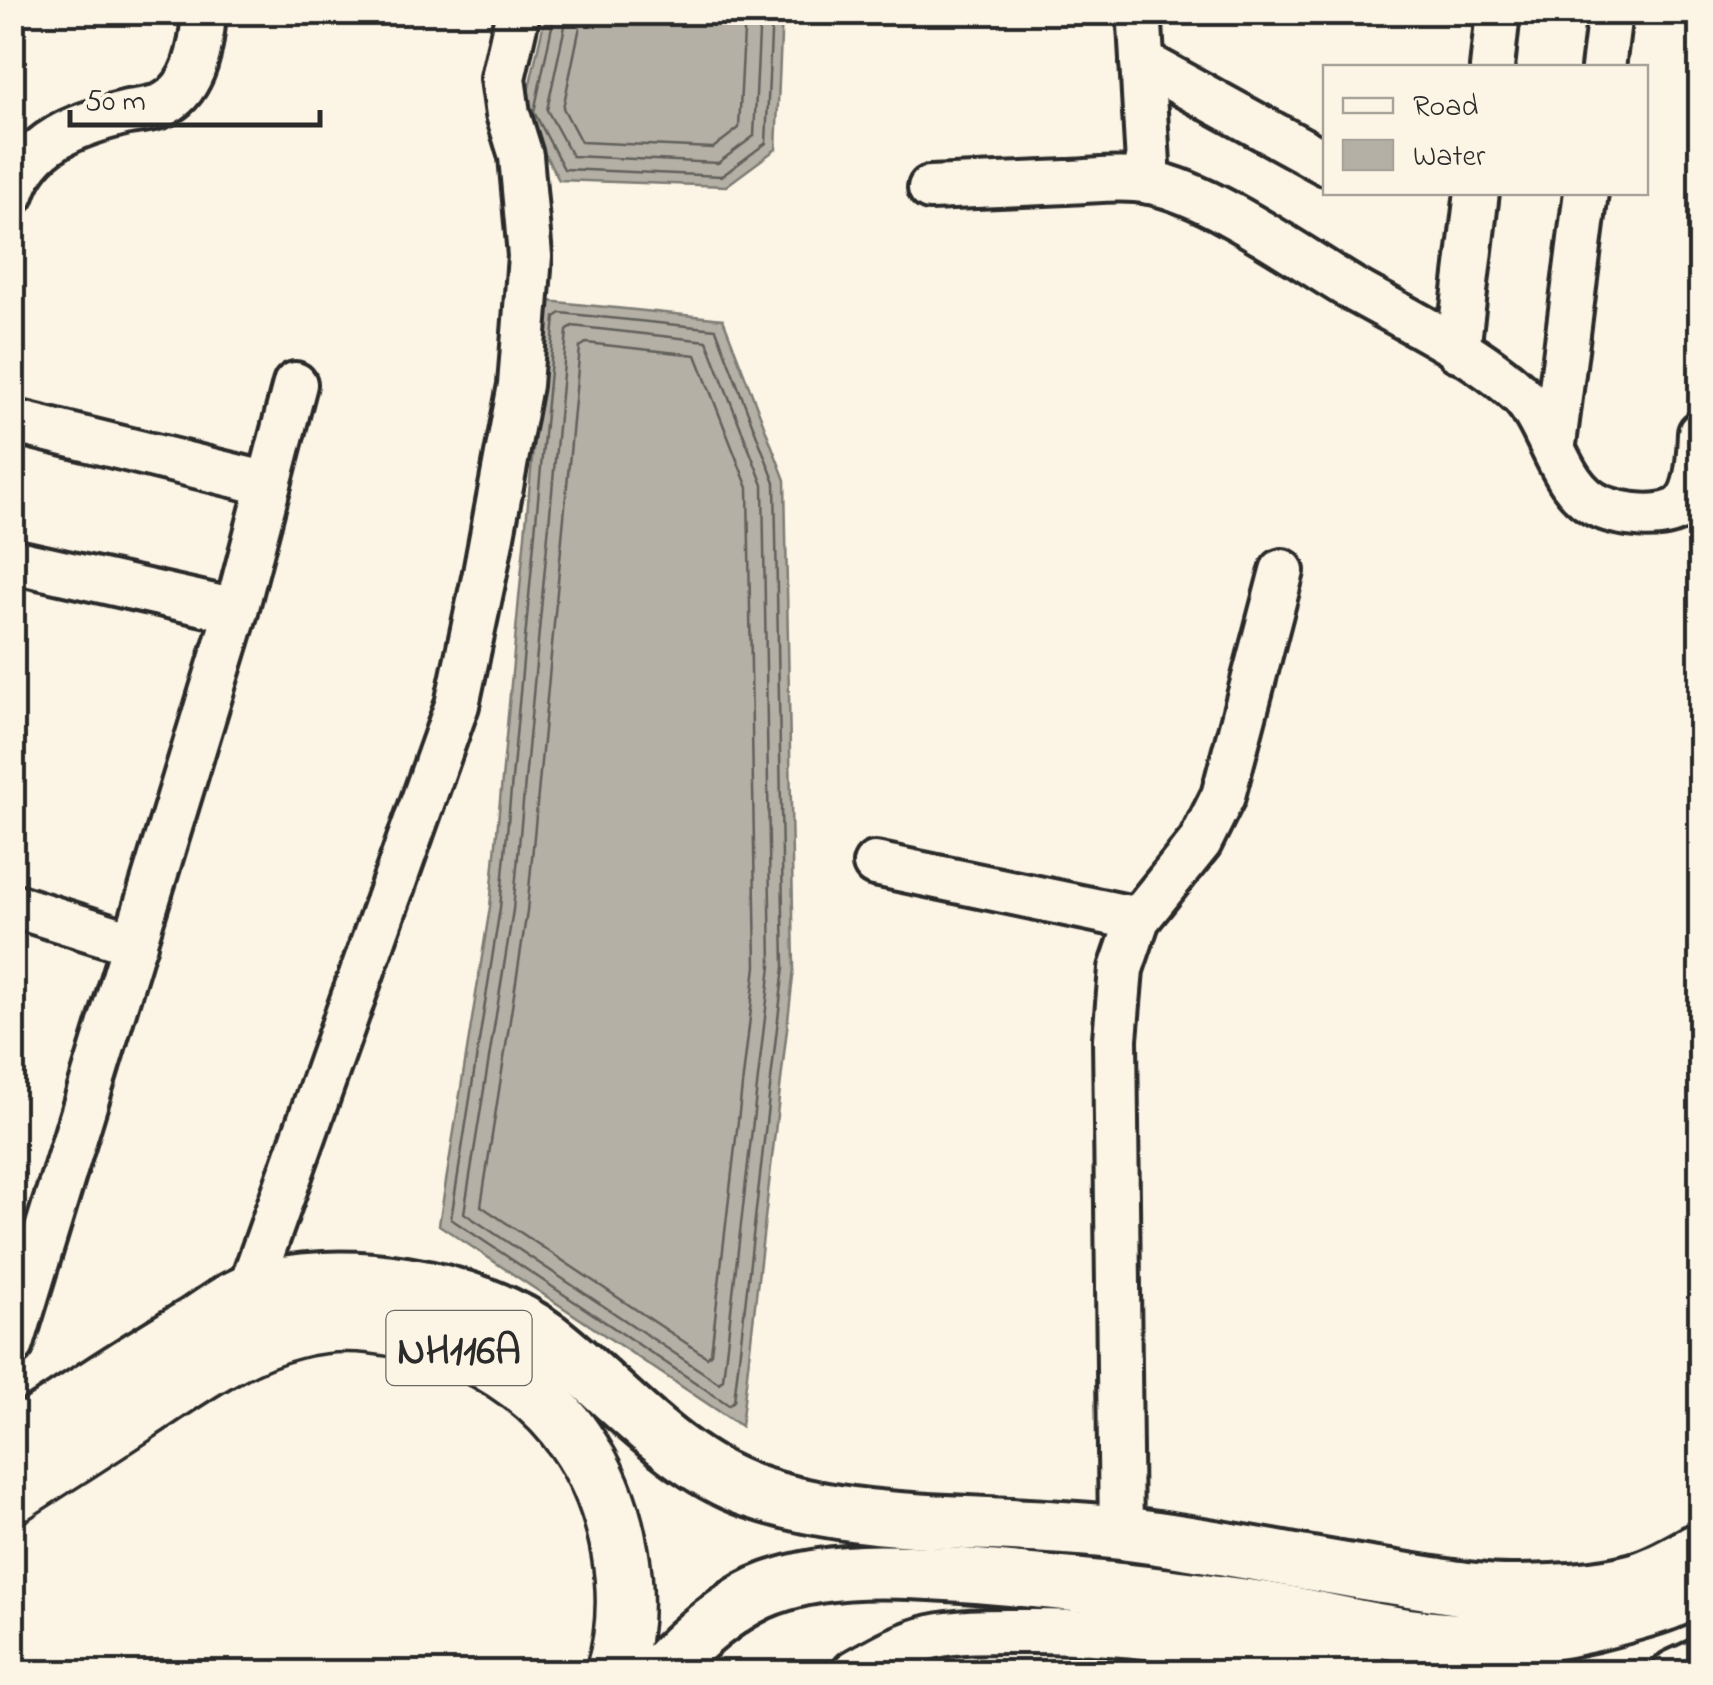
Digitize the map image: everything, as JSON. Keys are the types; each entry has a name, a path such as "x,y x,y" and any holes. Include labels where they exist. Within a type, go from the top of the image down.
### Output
{"highway":[{"name":"NH116A","path":"12,1495 251,1343 297,1328 357,1323 419,1331 480,1357 540,1399 576,1440 603,1494 618,1543 625,1601 614,1672"}],"main road":[{"path":"12,1442 248,1292 309,1280 383,1282 449,1292 498,1310 544,1336 680,1451 748,1490 791,1503 908,1518 1120,1533 1200,1543 1455,1588 1512,1592 1635,1580 1700,1549"},
{"path":"659,1672 734,1607 759,1594 794,1581 910,1571 1181,1597 1388,1632 1475,1640 1535,1636 1593,1625 1667,1604 1700,1588"}],"street":[{"path":"14,183 34,154 78,124 166,103 183,86 202,48 204,12"},
{"path":"248,1292 457,705 486,572 520,384 530,256 521,156 508,114 503,78 518,12"},
{"path":"1143,12 1140,24 1150,182"},
{"path":"1492,65 1498,12"},
{"path":"1602,65 1610,12"},
{"path":"1142,62 1323,161"},
{"path":"930,188 1109,180 1150,182 1198,198 1458,350 1517,391 1538,414 1569,480 1585,498 1602,508 1640,515 1663,514 1682,506 1694,484 1700,433"},
{"path":"1458,350 1477,195"},
{"path":"1554,444 1586,195"},
{"path":"12,1344 22,1270 135,944 236,610 294,384"},
{"path":"12,421 269,484"},
{"path":"12,561 236,610"},
{"path":"1120,1533 1115,1039 1120,969 1138,919 1200,842 1223,796 1282,571"},
{"path":"874,864 1138,919"},
{"path":"12,906 135,944"},
{"path":"854,1672 898,1648 933,1636 1052,1631 1148,1636 1366,1672"},
{"path":"1674,1672 1700,1660"}],"water":[{"path":"546,13 782,13 776,149 726,186 559,180 523,114"},
{"path":"547,301 723,319 785,480 794,968 741,1426 439,1225 490,907"}]}
